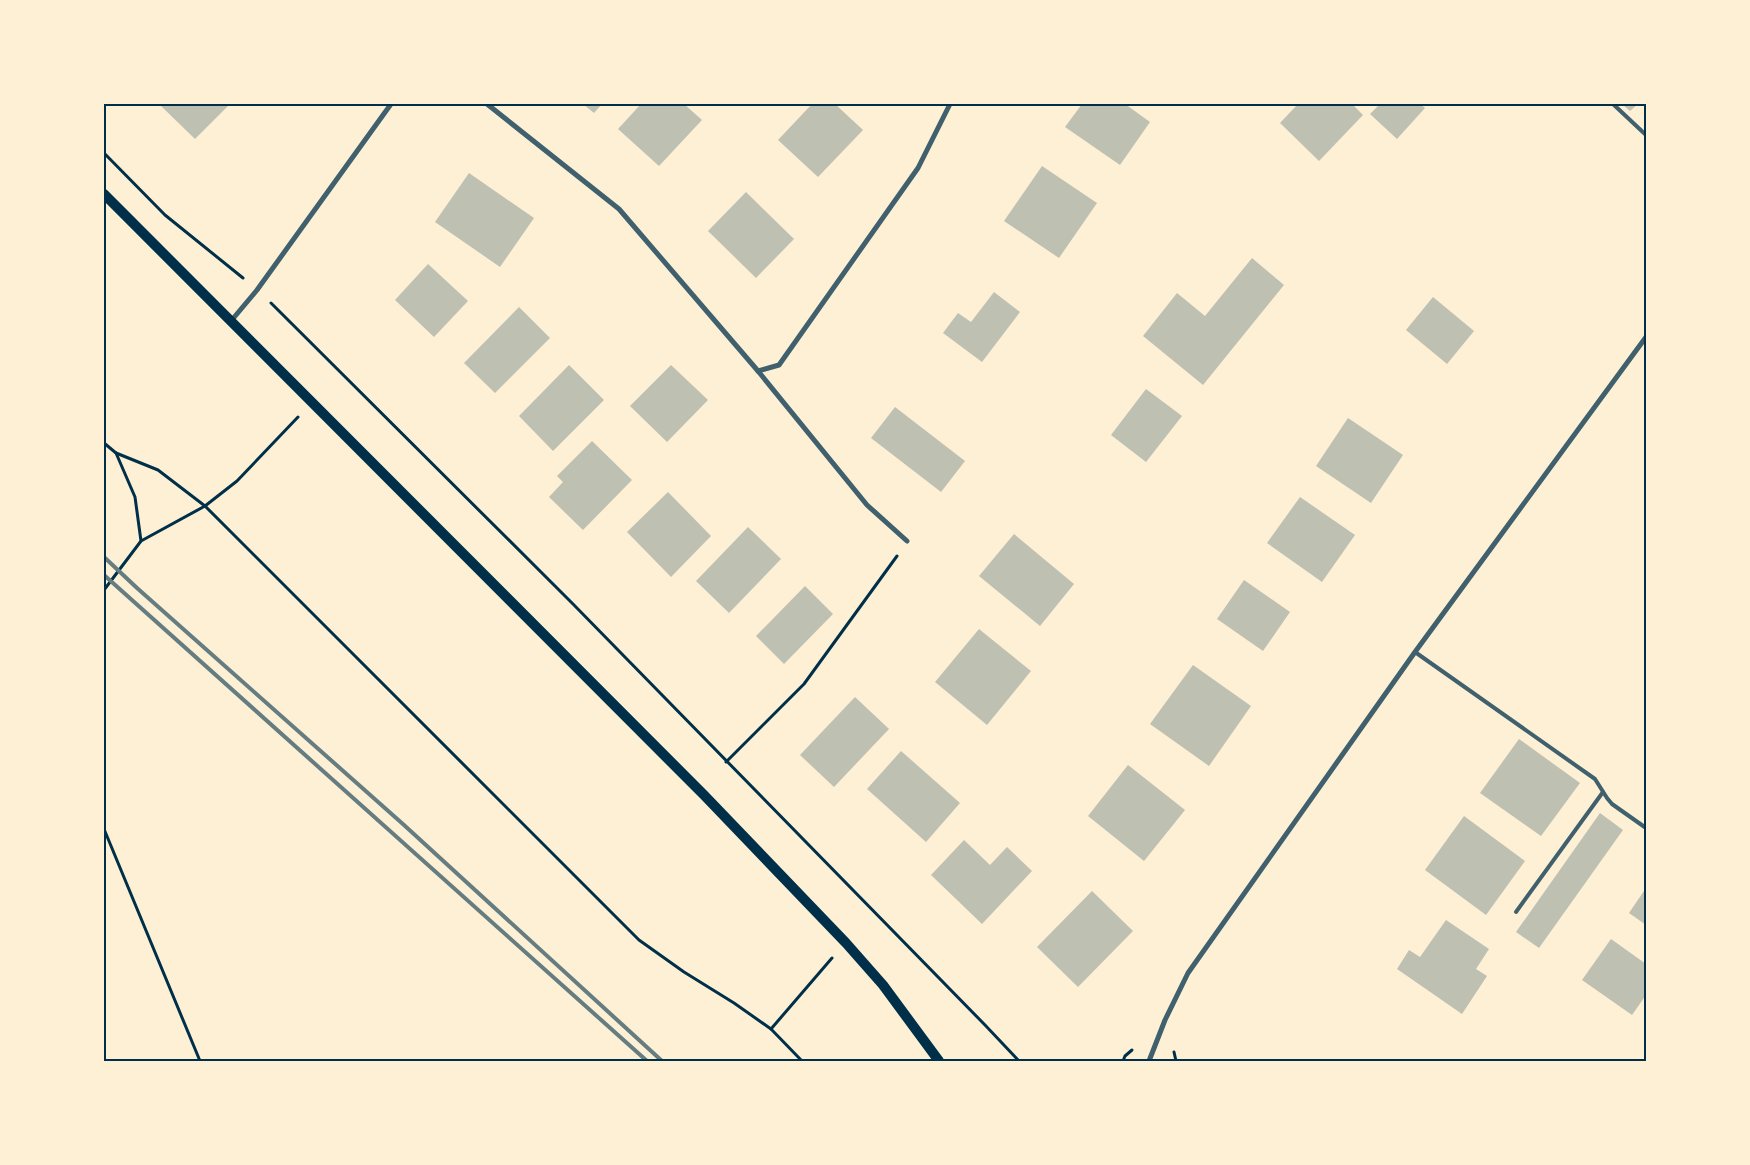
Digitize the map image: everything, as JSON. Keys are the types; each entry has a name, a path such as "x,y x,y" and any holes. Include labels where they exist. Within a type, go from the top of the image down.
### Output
{"main road":[{"path":"104,194 704,795 846,942 883,986 939,1061"}],"street":[{"path":"231,322 258,290 391,104"},
{"path":"487,104 619,209 758,371 867,505 908,541"},
{"path":"758,371 779,365 918,168 950,104"},
{"path":"1151,1060 1165,1020 1188,973 1415,652 1646,338"}],"lane":[{"path":"1614,104 1646,135"},
{"path":"1415,652 1595,779 1612,804 1646,828"},
{"path":"1516,912 1603,792"}],"path":[{"path":"104,153 165,215 258,290 573,604 985,1024 1019,1061"},
{"path":"104,590 141,541 205,506 237,481 312,402"},
{"path":"104,443 116,453 158,470 205,506 639,940 684,972 734,1002 771,1029 802,1061"},
{"path":"116,453 135,497 141,541"},
{"path":"726,762 804,684 908,541"},
{"path":"104,816 104,861"},
{"path":"104,830 200,1061"},
{"path":"771,1029 846,942"}],"building":[{"path":"159,104 230,104 195,139"},
{"path":"583,104 602,104 594,113"},
{"path":"641,104 684,104 702,120 659,166 618,129"},
{"path":"812,104 835,104 863,130 818,177 778,140"},
{"path":"1082,104 1125,104 1150,122 1120,165 1065,127"},
{"path":"1298,104 1352,104 1363,115 1319,161 1280,123"},
{"path":"1380,104 1420,104 1425,108 1397,139 1370,114"},
{"path":"1622,104 1638,104 1630,111"},
{"path":"1042,166 1097,203 1059,258 1004,221"},
{"path":"469,173 534,218 500,267 435,222"},
{"path":"746,192 794,239 756,278 708,231"},
{"path":"1252,258 1284,285 1203,385 1143,336 1177,293 1205,316"},
{"path":"428,264 468,301 434,337 395,300"},
{"path":"994,292 1020,312 982,362 943,333 958,313 971,322"},
{"path":"1433,297 1474,331 1447,364 1406,330"},
{"path":"519,307 550,338 495,393 464,363"},
{"path":"569,365 604,400 553,451 519,416"},
{"path":"671,365 708,400 667,442 630,406"},
{"path":"1146,389 1182,416 1146,462 1111,435"},
{"path":"895,407 965,461 941,492 871,438"},
{"path":"1348,418 1403,455 1371,503 1316,466"},
{"path":"592,441 632,480 583,530 549,497 563,482 557,476"},
{"path":"668,492 711,536 671,577 627,532"},
{"path":"1300,497 1355,535 1322,582 1267,543"},
{"path":"748,527 781,559 729,613 696,581"},
{"path":"1014,534 1074,584 1040,626 979,576"},
{"path":"1244,580 1290,612 1263,651 1217,619"},
{"path":"805,586 833,614 784,664 756,636"},
{"path":"979,629 1031,671 987,725 935,682"},
{"path":"1193,665 1251,706 1209,766 1150,724"},
{"path":"855,697 889,729 834,787 800,755"},
{"path":"1519,739 1580,783 1541,836 1480,793"},
{"path":"901,751 960,803 926,842 867,789"},
{"path":"1128,765 1185,810 1144,861 1088,816"},
{"path":"1600,813 1623,830 1539,948 1516,932"},
{"path":"1464,816 1525,861 1486,915 1425,870"},
{"path":"964,840 990,865 1007,847 1032,871 982,924 931,875"},
{"path":"1646,888 1646,925 1629,913"},
{"path":"1092,891 1133,931 1078,987 1037,947"},
{"path":"1446,920 1489,949 1476,969 1487,976 1462,1014 1397,969 1409,950 1420,957"},
{"path":"1611,939 1646,964 1646,995 1632,1015 1582,980"}],"railway":[{"path":"104,557 404,825 662,1061"},
{"path":"104,575 647,1061"}]}
